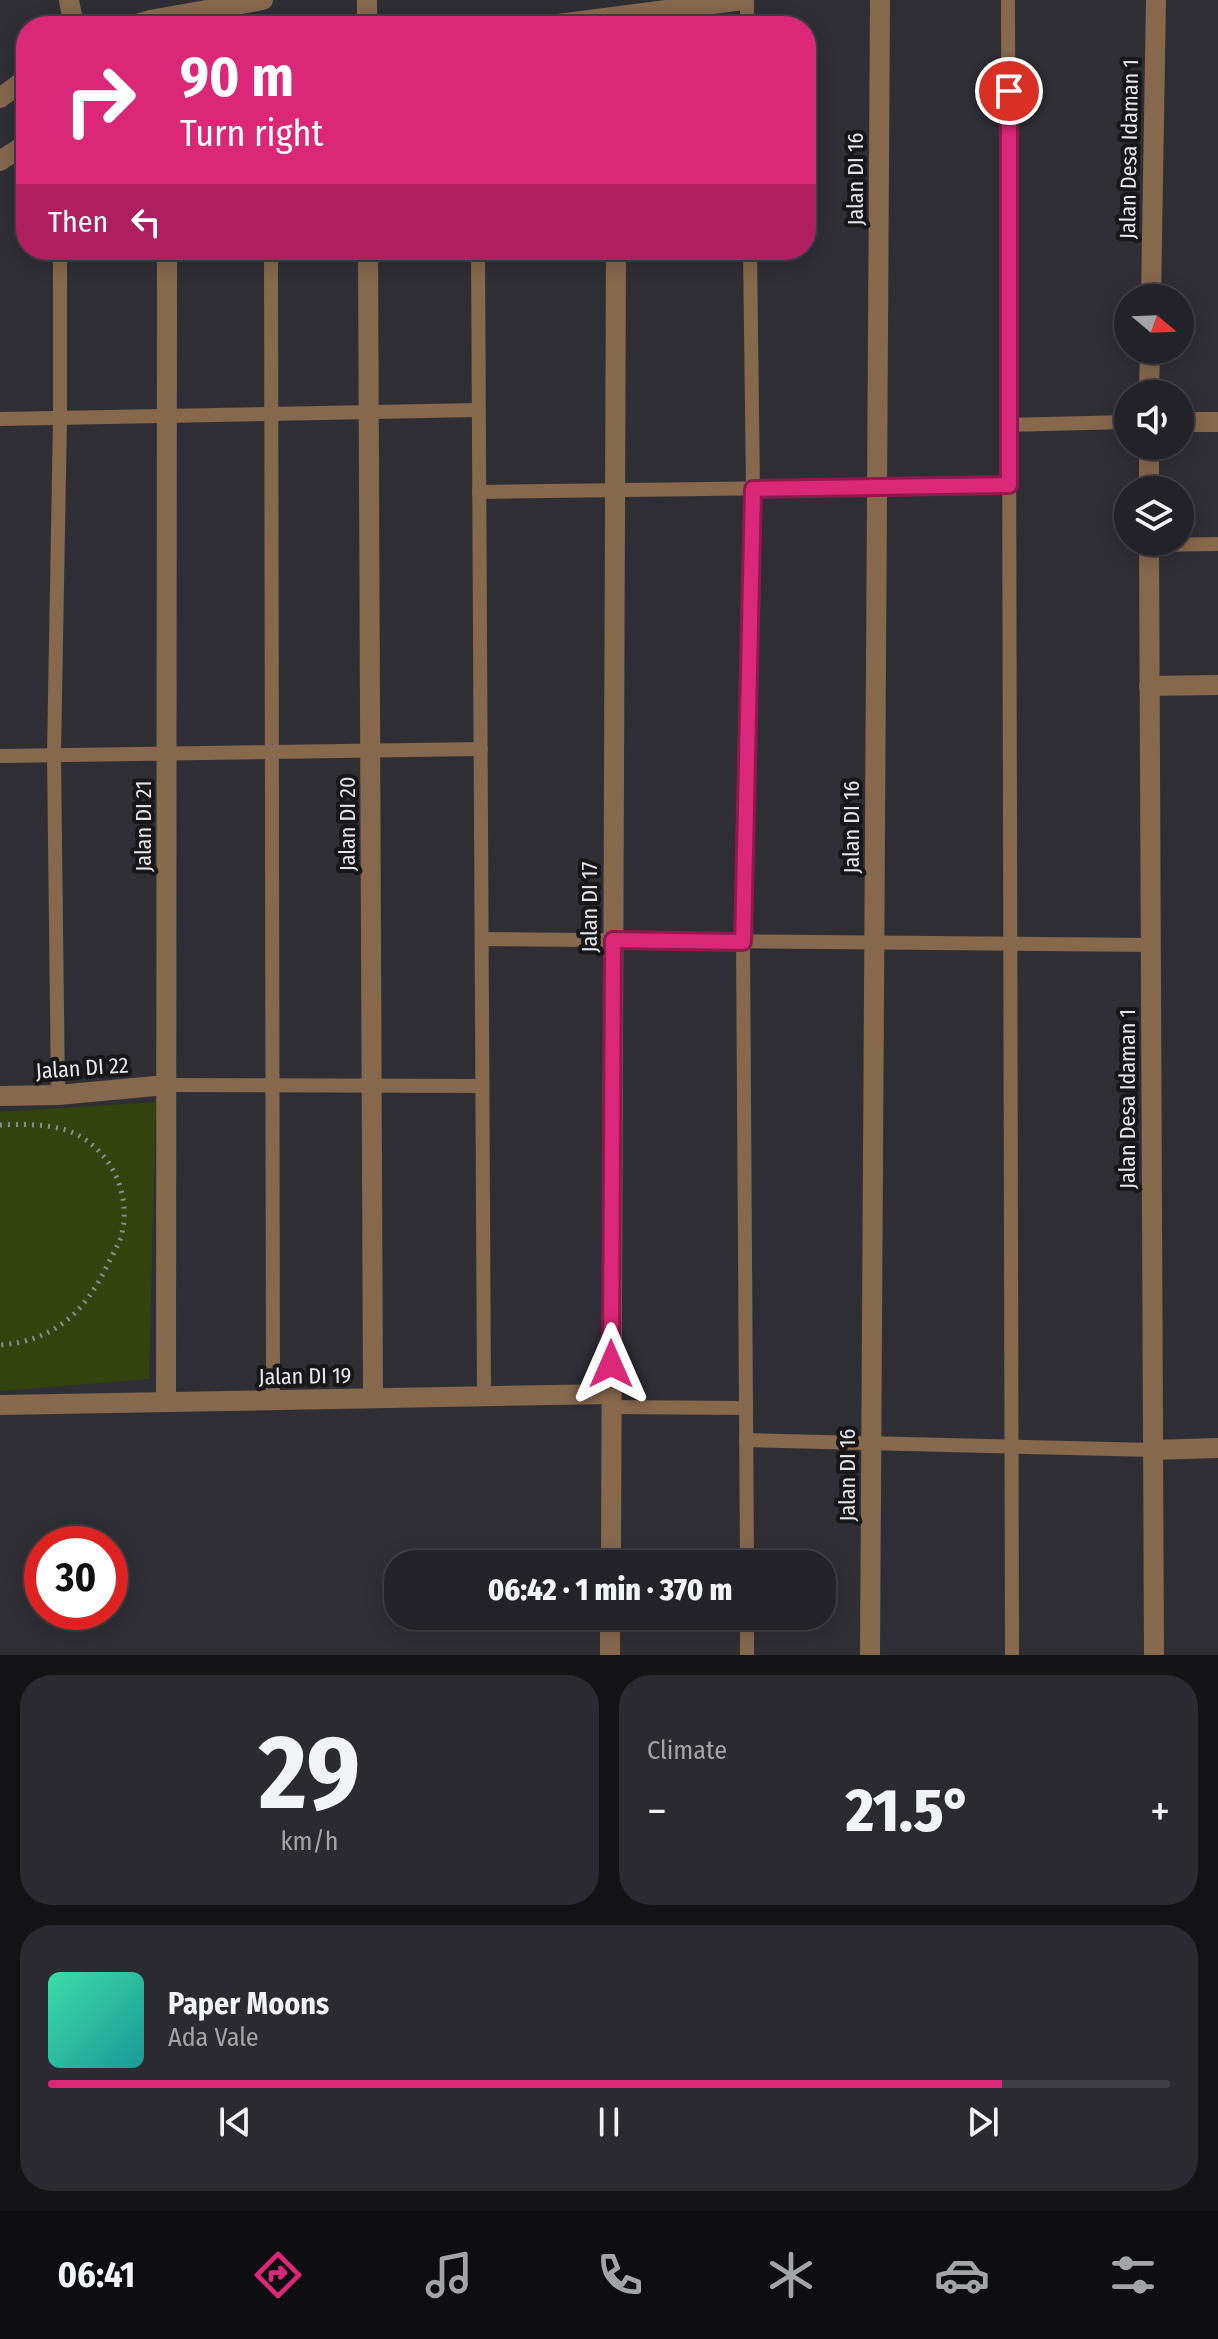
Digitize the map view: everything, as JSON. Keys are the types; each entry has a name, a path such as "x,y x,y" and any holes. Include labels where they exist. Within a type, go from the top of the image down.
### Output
{"street":[{"path":"173,16 263,0"},
{"path":"652,16 745,0"},
{"name":"Jalan DI 16","path":"870,1655 880,0"},
{"name":"Jalan Desa Idaman 1","path":"1151,284 1156,0"},
{"name":"Jalan DI 21","path":"166,1402 167,260"},
{"name":"Jalan DI 20","path":"368,260 373,1398"},
{"name":"Jalan DI 17","path":"611,1550 616,260"},
{"path":"1194,422 1218,422"},
{"name":"Jalan Desa Idaman 1","path":"1149,556 1154,1655"},
{"path":"1149,686 1218,685"},
{"name":"Jalan DI 22","path":"0,1096 58,1095 166,1085"},
{"name":"Jalan DI 19","path":"0,1405 484,1397 611,1401"},
{"path":"1153,1450 1218,1448"},
{"path":"610,1630 610,1655"}],"lane":[{"path":"1008,0 1012,1655"},
{"path":"58,1095 54,755 60,260"},
{"path":"271,260 273,1400"},
{"path":"478,260 484,1397"},
{"path":"747,1550 743,942 753,489 750,260"},
{"path":"0,419 478,410"},
{"path":"1009,425 1114,422"},
{"path":"479,492 1009,485"},
{"path":"1194,544 1218,544"},
{"path":"0,756 481,749"},
{"path":"482,939 1150,945"},
{"path":"166,1085 482,1086"},
{"path":"611,1401 746,1408"},
{"path":"746,1440 1153,1450"},
{"path":"747,1630 747,1655"}],"path":[{"path":"0,1125 63,1129 81,1138 99,1151 113,1171 123,1189 124,1212 116,1248 96,1288 77,1314 53,1330 28,1340 0,1345"}],"green space":[{"path":"156,1102 149,1379 0,1391 0,1112"}],"route":[{"path":"611,1364 613,940 743,942 753,489 1009,485 1009,91"}]}
